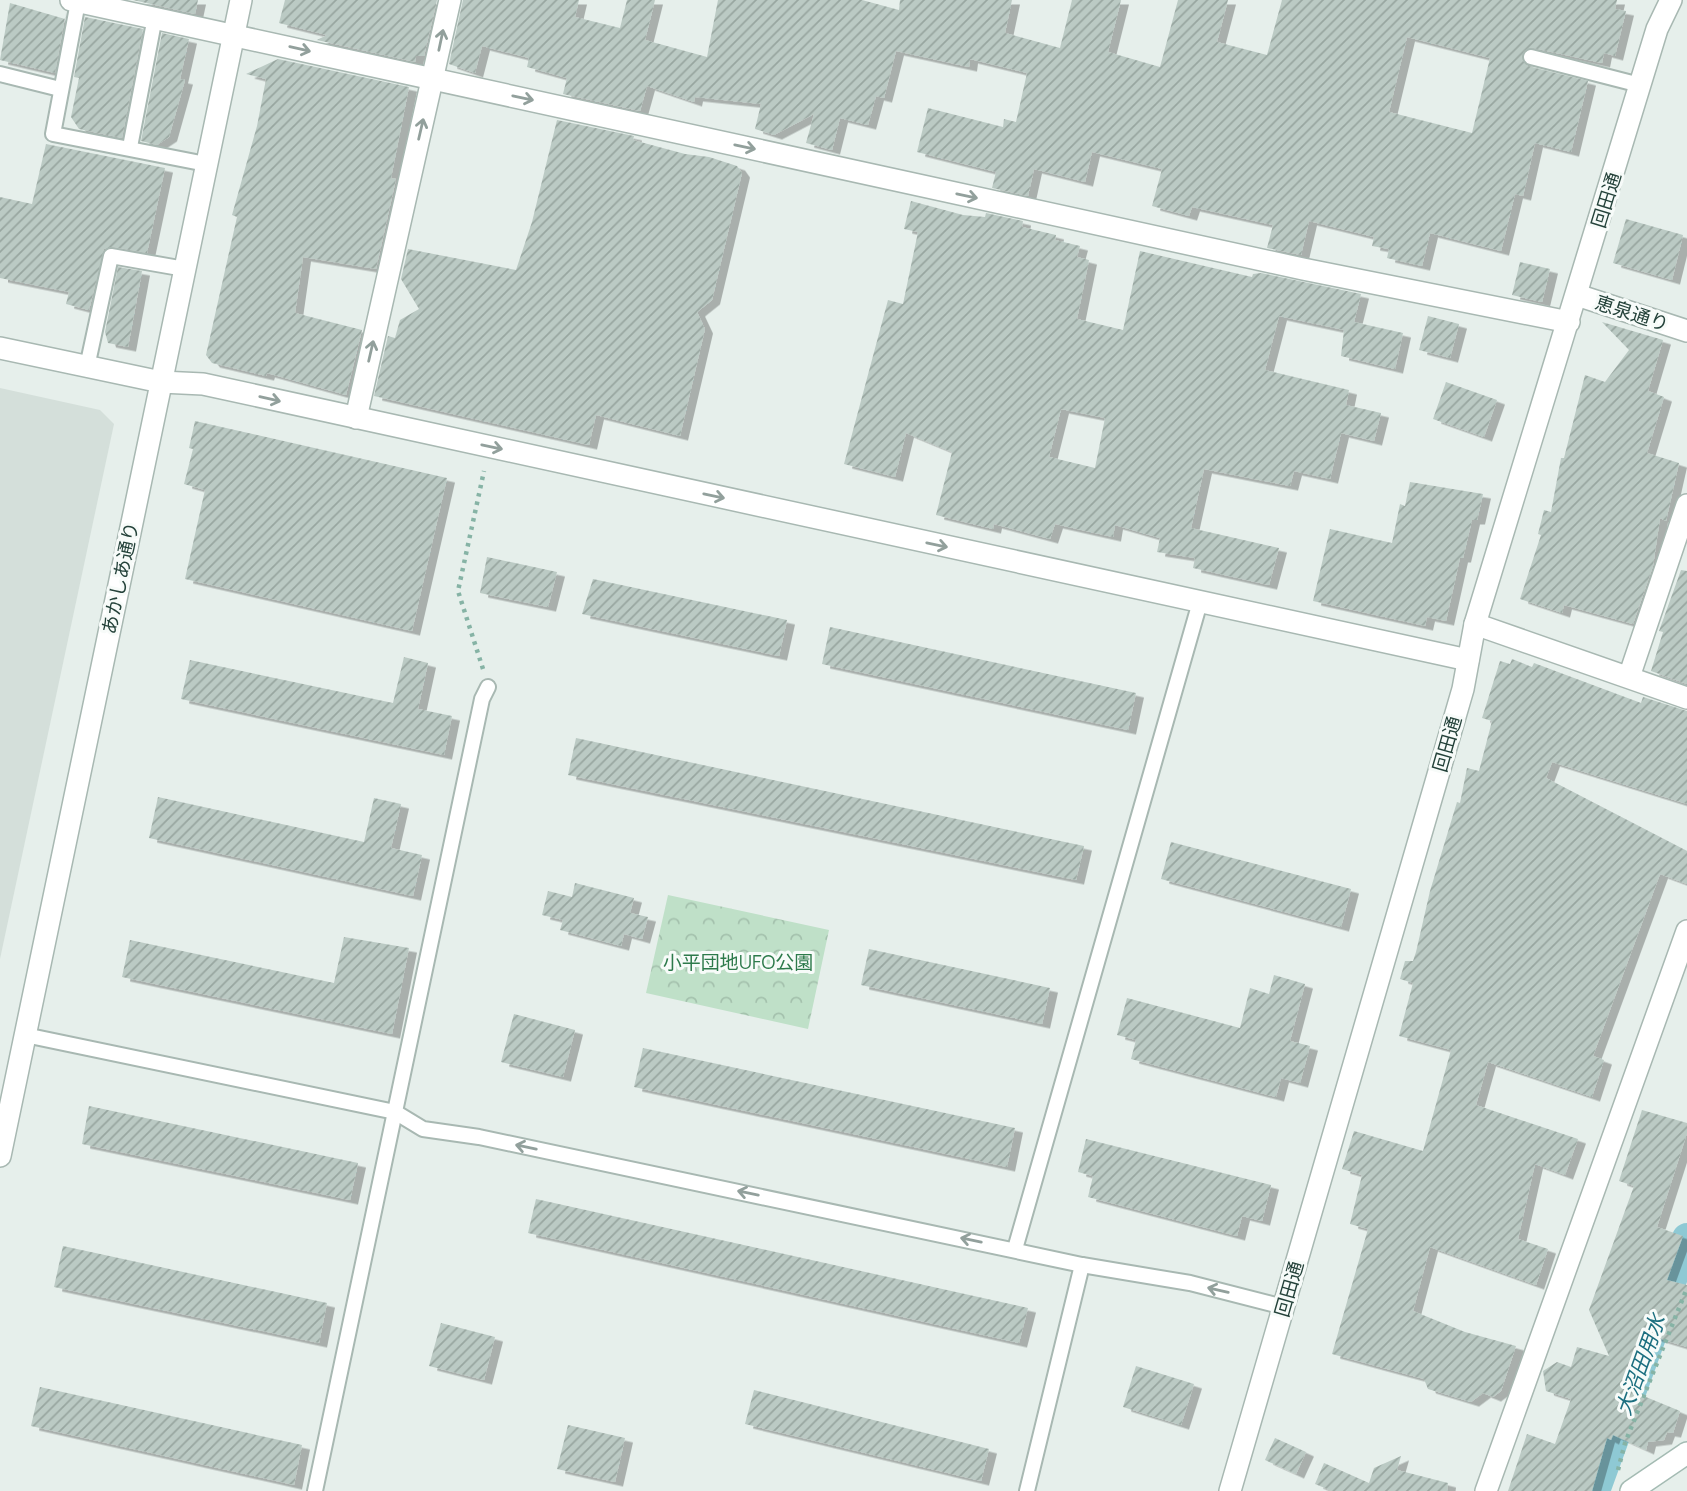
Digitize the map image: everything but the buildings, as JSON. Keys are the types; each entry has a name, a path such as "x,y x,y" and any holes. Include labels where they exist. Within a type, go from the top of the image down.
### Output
{"street":[{"name":"あかしあ通り","path":"0,1156 241,0"},
{"path":"356,418 450,0"},
{"name":"回田通","path":"1230,1491 1463,689 1475,625 1657,29 1671,0"},
{"path":"75,1 1303,269 1569,322"},
{"name":"恵泉通り","path":"1577,295 1687,331"},
{"path":"0,348 161,382 203,384 1468,660"},
{"path":"1629,677 1687,505"},
{"path":"1475,625 1687,698"},
{"path":"1486,1491 1687,932"},
{"path":"1623,1486 1687,1453"}],"lane":[{"path":"75,1 53,134 206,164"},
{"path":"130,147 155,17"},
{"path":"1531,57 1640,85"},
{"path":"0,74 60,89"},
{"path":"87,367 111,256 185,269"},
{"path":"1015,1250 1200,602"},
{"path":"314,1491 482,699 488,687"},
{"path":"25,1035 395,1112 423,1129 479,1137 1082,1265 1190,1283 1284,1307"},
{"path":"1027,1491 1082,1265"}],"path":[{"path":"486,463 458,591 488,687"},
{"path":"1623,1486 1625,1443 1687,1288"}],"shaded area":[{"path":"0,388 100,410 114,424 0,959"}],"green space":[{"name":"小平団地UFO公園","path":"668,895 829,930 808,1029 646,993"}],"waterway":[{"name":"大沼田用水","path":"1595,1491 1687,1238"}]}
